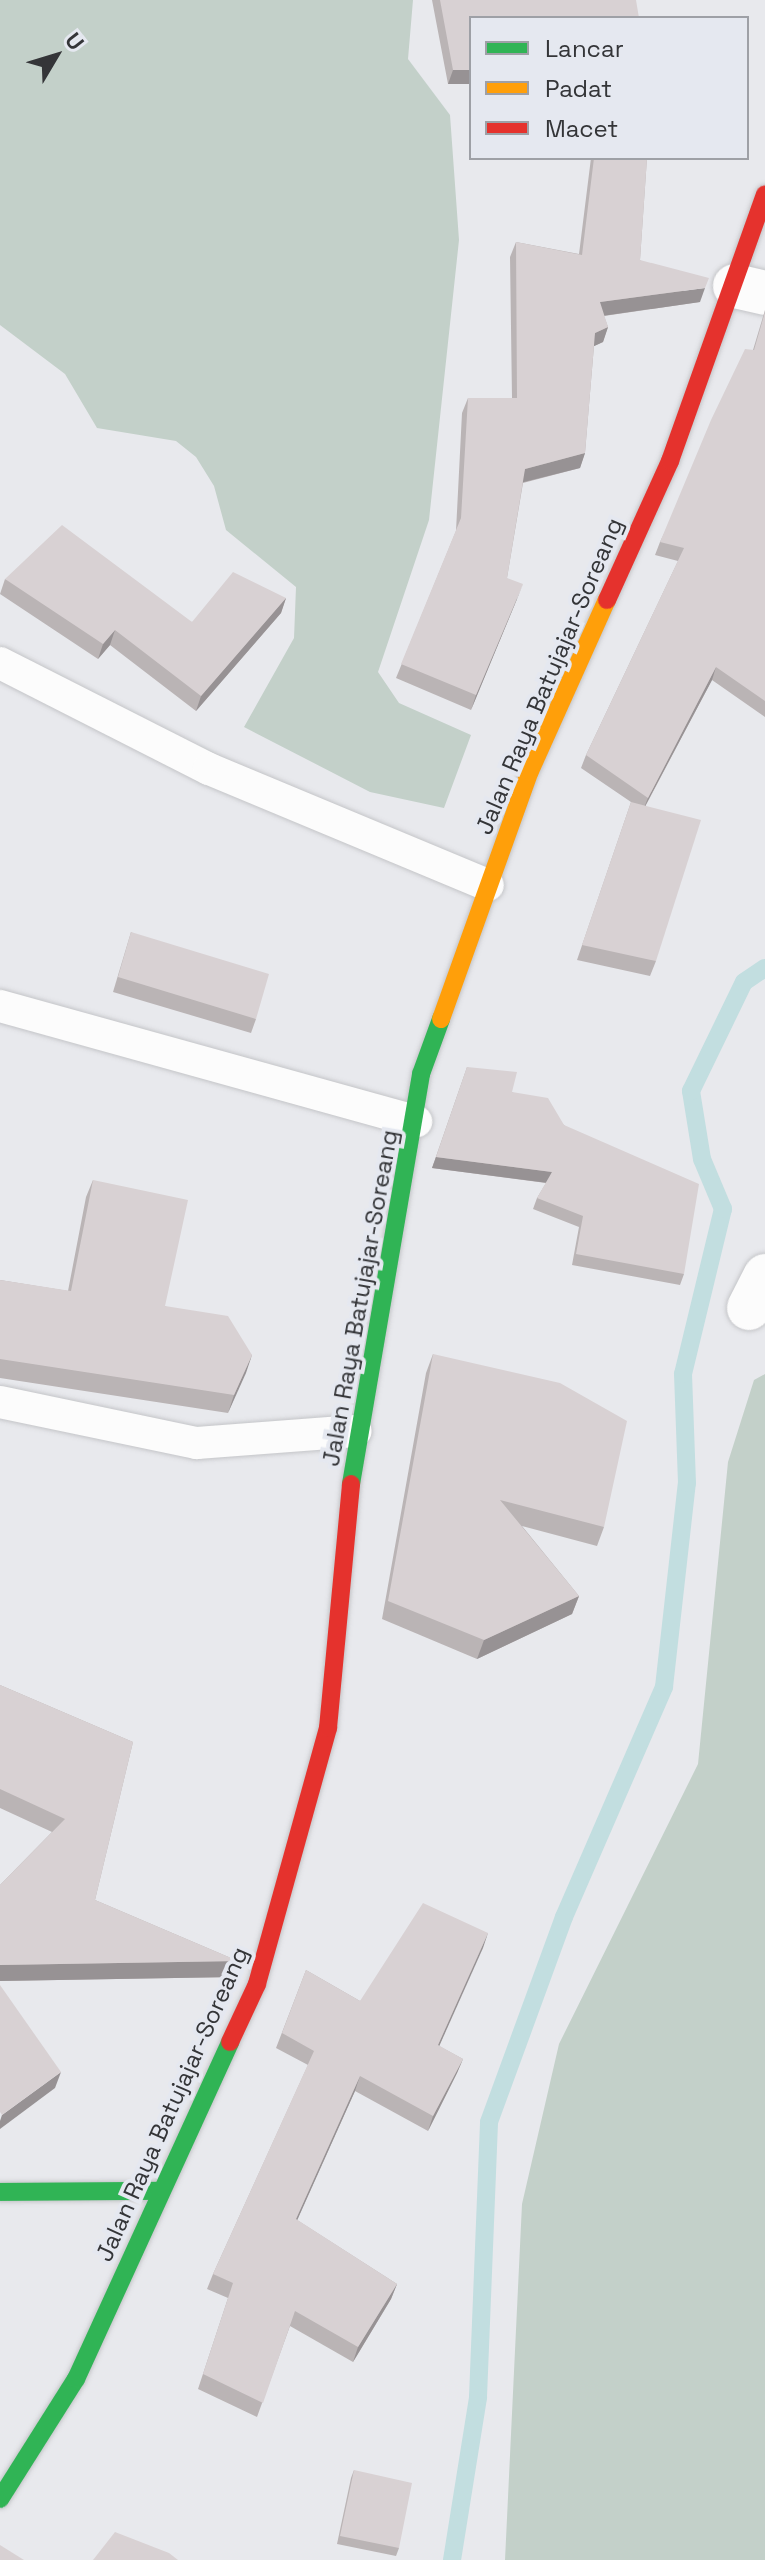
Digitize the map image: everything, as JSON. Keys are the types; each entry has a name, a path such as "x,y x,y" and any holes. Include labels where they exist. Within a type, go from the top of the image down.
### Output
{"main road":[{"name":"Jalan Raya Batujajar-Soreang","path":"0,2499 76,2379 158,2191 257,1984 310,1805 338,1661 356,1431 416,1121 421,1074 488,885 590,629 750,289 765,194"},
{"path":"0,2192 158,2191"}],"lane":[{"path":"0,663 209,769 488,885"},
{"path":"0,1006 416,1121"},
{"path":"0,1402 197,1443 356,1431"}],"shaded area":[{"path":"0,0 413,0 408,59 450,115 459,240 429,520 378,672 399,703 471,735 444,808 370,792 244,727 294,638 296,587 226,530 214,486 196,457 176,441 97,428 65,374 0,325"},
{"path":"765,1374 765,2560 505,2560 522,2204 559,2044 698,1764 728,1462 754,1380"}],"building":[{"path":"440,0 636,0 639,16 469,16 469,70 453,70"},
{"path":"594,160 647,160 640,260 709,278 705,288 600,302 608,327 595,333 585,453 525,469 507,578 523,584 476,695 401,664 461,518 468,398 517,398 516,242 582,255"},
{"path":"765,312 765,701 716,667 648,798 586,755 684,548 660,542 711,420 745,349 754,350"},
{"path":"62,525 192,622 233,572 286,598 201,696 115,630 103,644 5,579"},
{"path":"631,802 701,820 656,961 582,945"},
{"path":"131,932 269,974 256,1019 118,977"},
{"path":"467,1067 517,1072 512,1092 548,1098 564,1125 699,1184 684,1274 576,1254 583,1216 537,1198 552,1172 436,1157"},
{"path":"93,1180 188,1200 165,1306 228,1316 252,1355 234,1395 0,1359 0,1280 71,1291"},
{"path":"433,1354 560,1383 627,1421 604,1527 500,1500 579,1596 484,1640 388,1601"},
{"path":"0,1685 133,1742 95,1900 238,1961 0,1965 0,1885 65,1819 0,1789"},
{"path":"423,1903 488,1933 438,2045 463,2059 433,2116 360,2076 296,2219 397,2284 358,2347 295,2311 263,2403 203,2374 233,2283 213,2274 314,2051 282,2033 306,1970 360,2001"},
{"path":"0,1985 61,2072 2,2115 0,2112"},
{"path":"354,2470 412,2483 399,2548 340,2536"},
{"path":"115,2532 169,2553 178,2560 93,2560"},
{"path":"0,2545 24,2560 0,2560"}],"waterway":[{"path":"452,2560 478,2397 489,2122 564,1917 664,1687 687,1483 683,1374 723,1209 702,1159 691,1091 744,982 765,968"}],"traffic: fast":[{"path":"351,1484 421,1074 441,1019"},
{"path":"0,2499 76,2379 230,2042"},
{"path":"0,2192 158,2191"}],"traffic: slow":[{"path":"441,1019 530,771 607,600"}],"traffic: jam":[{"path":"607,600 670,461 765,194"},
{"path":"230,2042 257,1984 328,1728 351,1484"}]}
